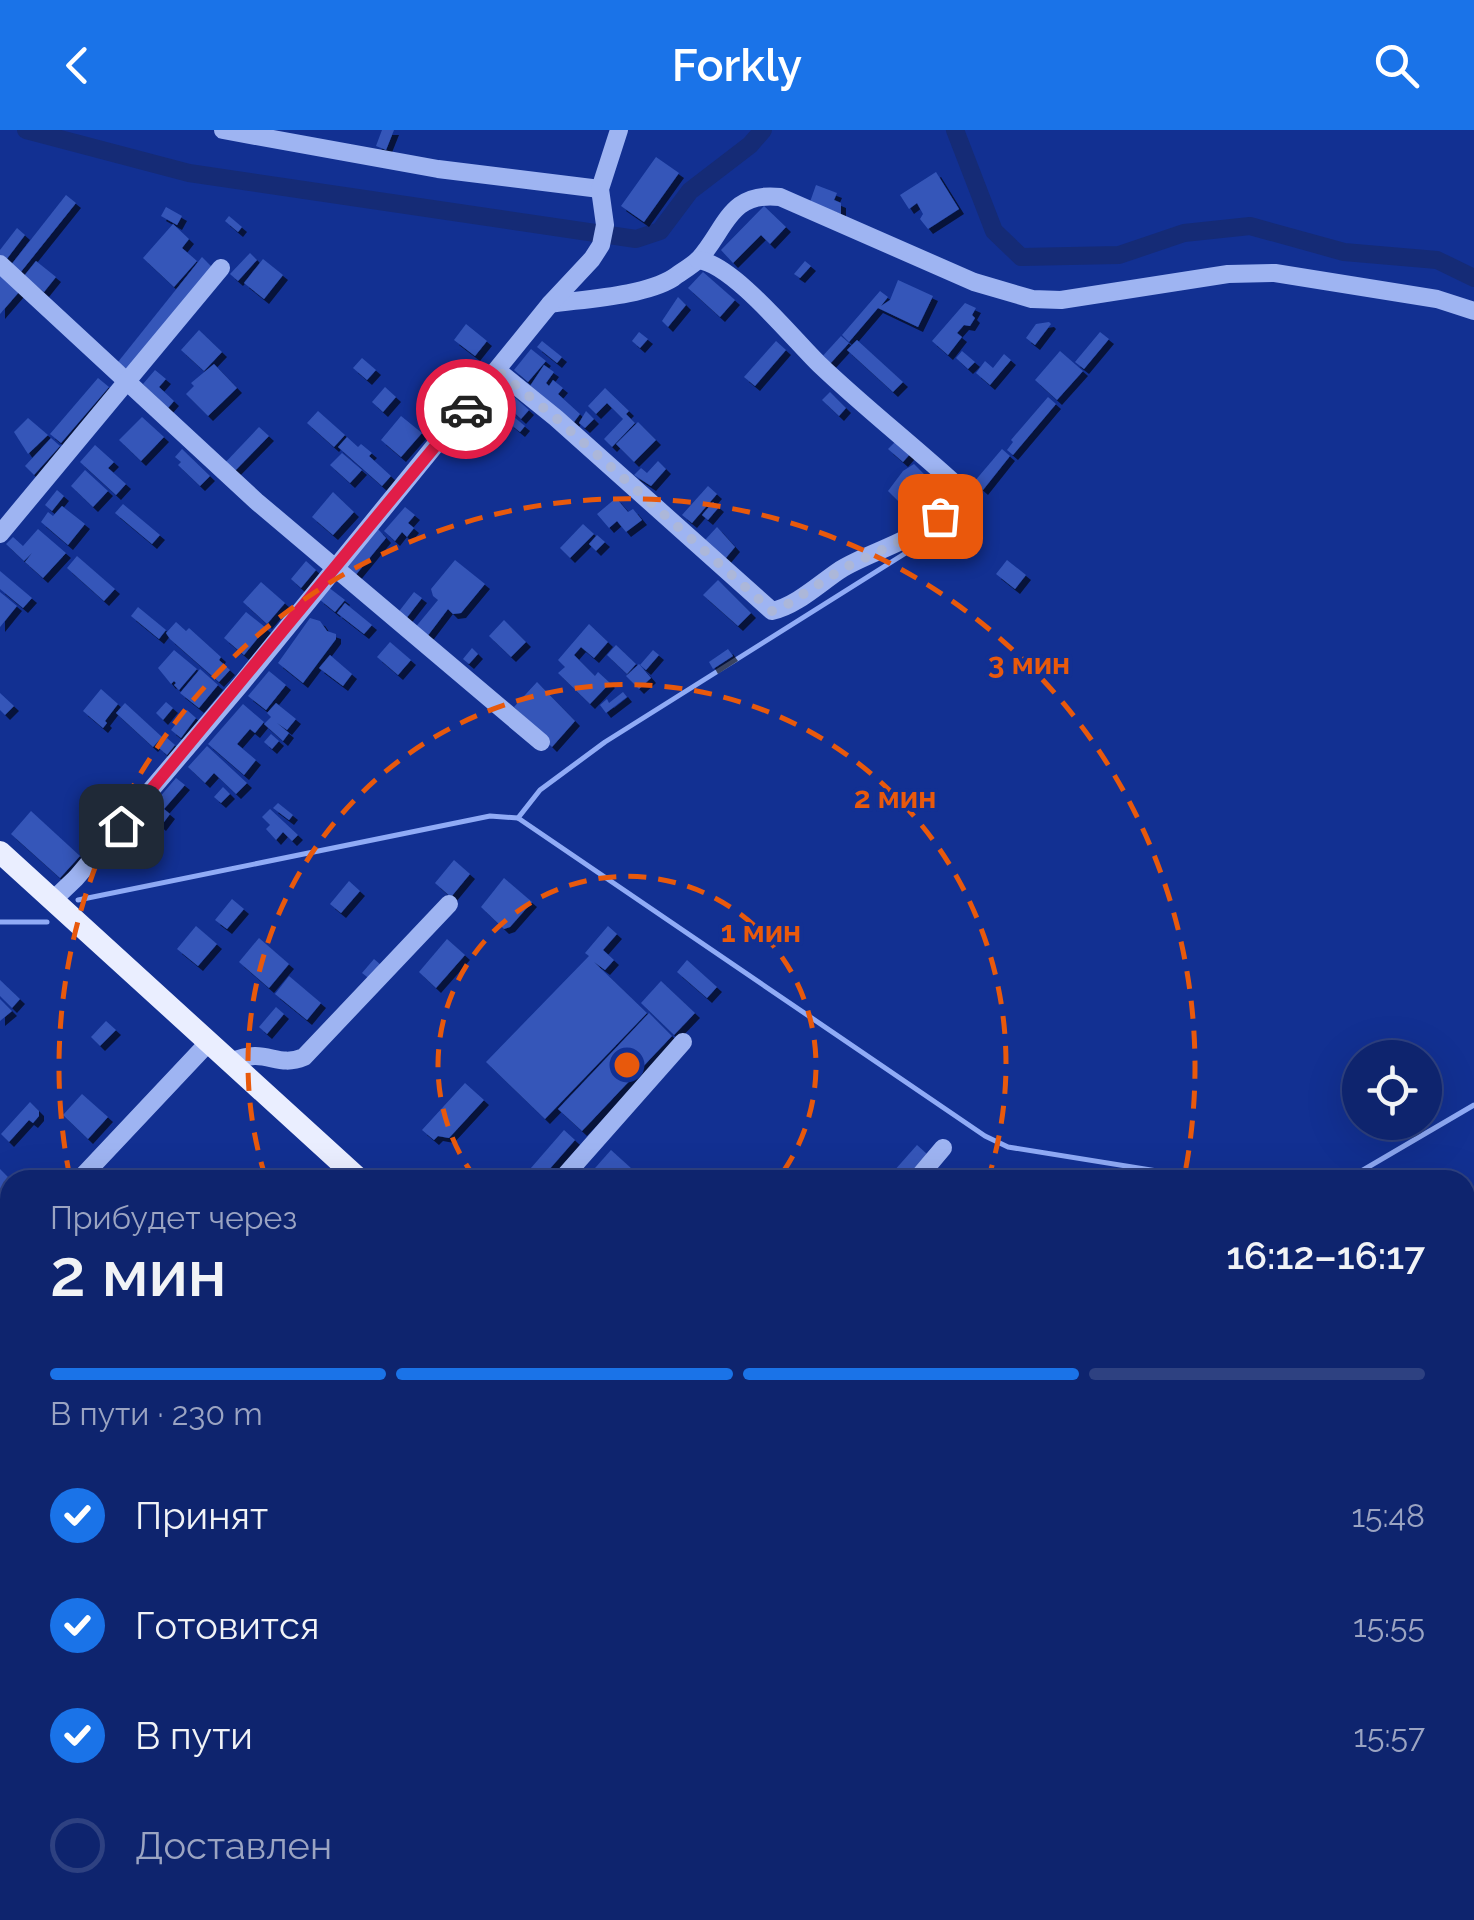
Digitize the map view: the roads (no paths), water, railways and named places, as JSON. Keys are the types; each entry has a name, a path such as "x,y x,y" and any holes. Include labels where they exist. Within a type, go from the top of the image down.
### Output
{"main road":[{"path":"0,852 349,1170"}],"street":[{"path":"223,130 323,138 438,170 600,190"},
{"path":"53,900 241,684 550,304 592,260 604,225 600,190 619,130"},
{"path":"550,304 668,281 698,260 737,208 751,198 769,196 780,197 974,282 1032,298 1060,300 1228,274 1274,272 1438,299 1474,311"},
{"path":"498,371 772,611 844,568 911,536 940,516 958,492 954,483 820,365 733,278 705,260 698,260"},
{"path":"0,264 256,501 541,742"},
{"path":"0,534 221,268"},
{"path":"231,1062 256,1054 288,1062 304,1057 449,904"},
{"path":"88,1170 209,1042"},
{"path":"570,1170 683,1042"},
{"path":"924,1170 942,1148"}],"waterway":[{"path":"26,130 189,173 636,239 660,231 690,191 750,145 763,130"},
{"path":"955,130 994,231 1021,257 1119,255 1184,233 1250,226 1344,252 1437,260 1474,278"},
{"path":"518,818 540,790 605,742 979,507"},
{"path":"78,900 490,816 518,818 985,1136 1008,1147 1151,1170"},
{"path":"0,922 47,922"},
{"path":"1363,1170 1474,1105"}]}
